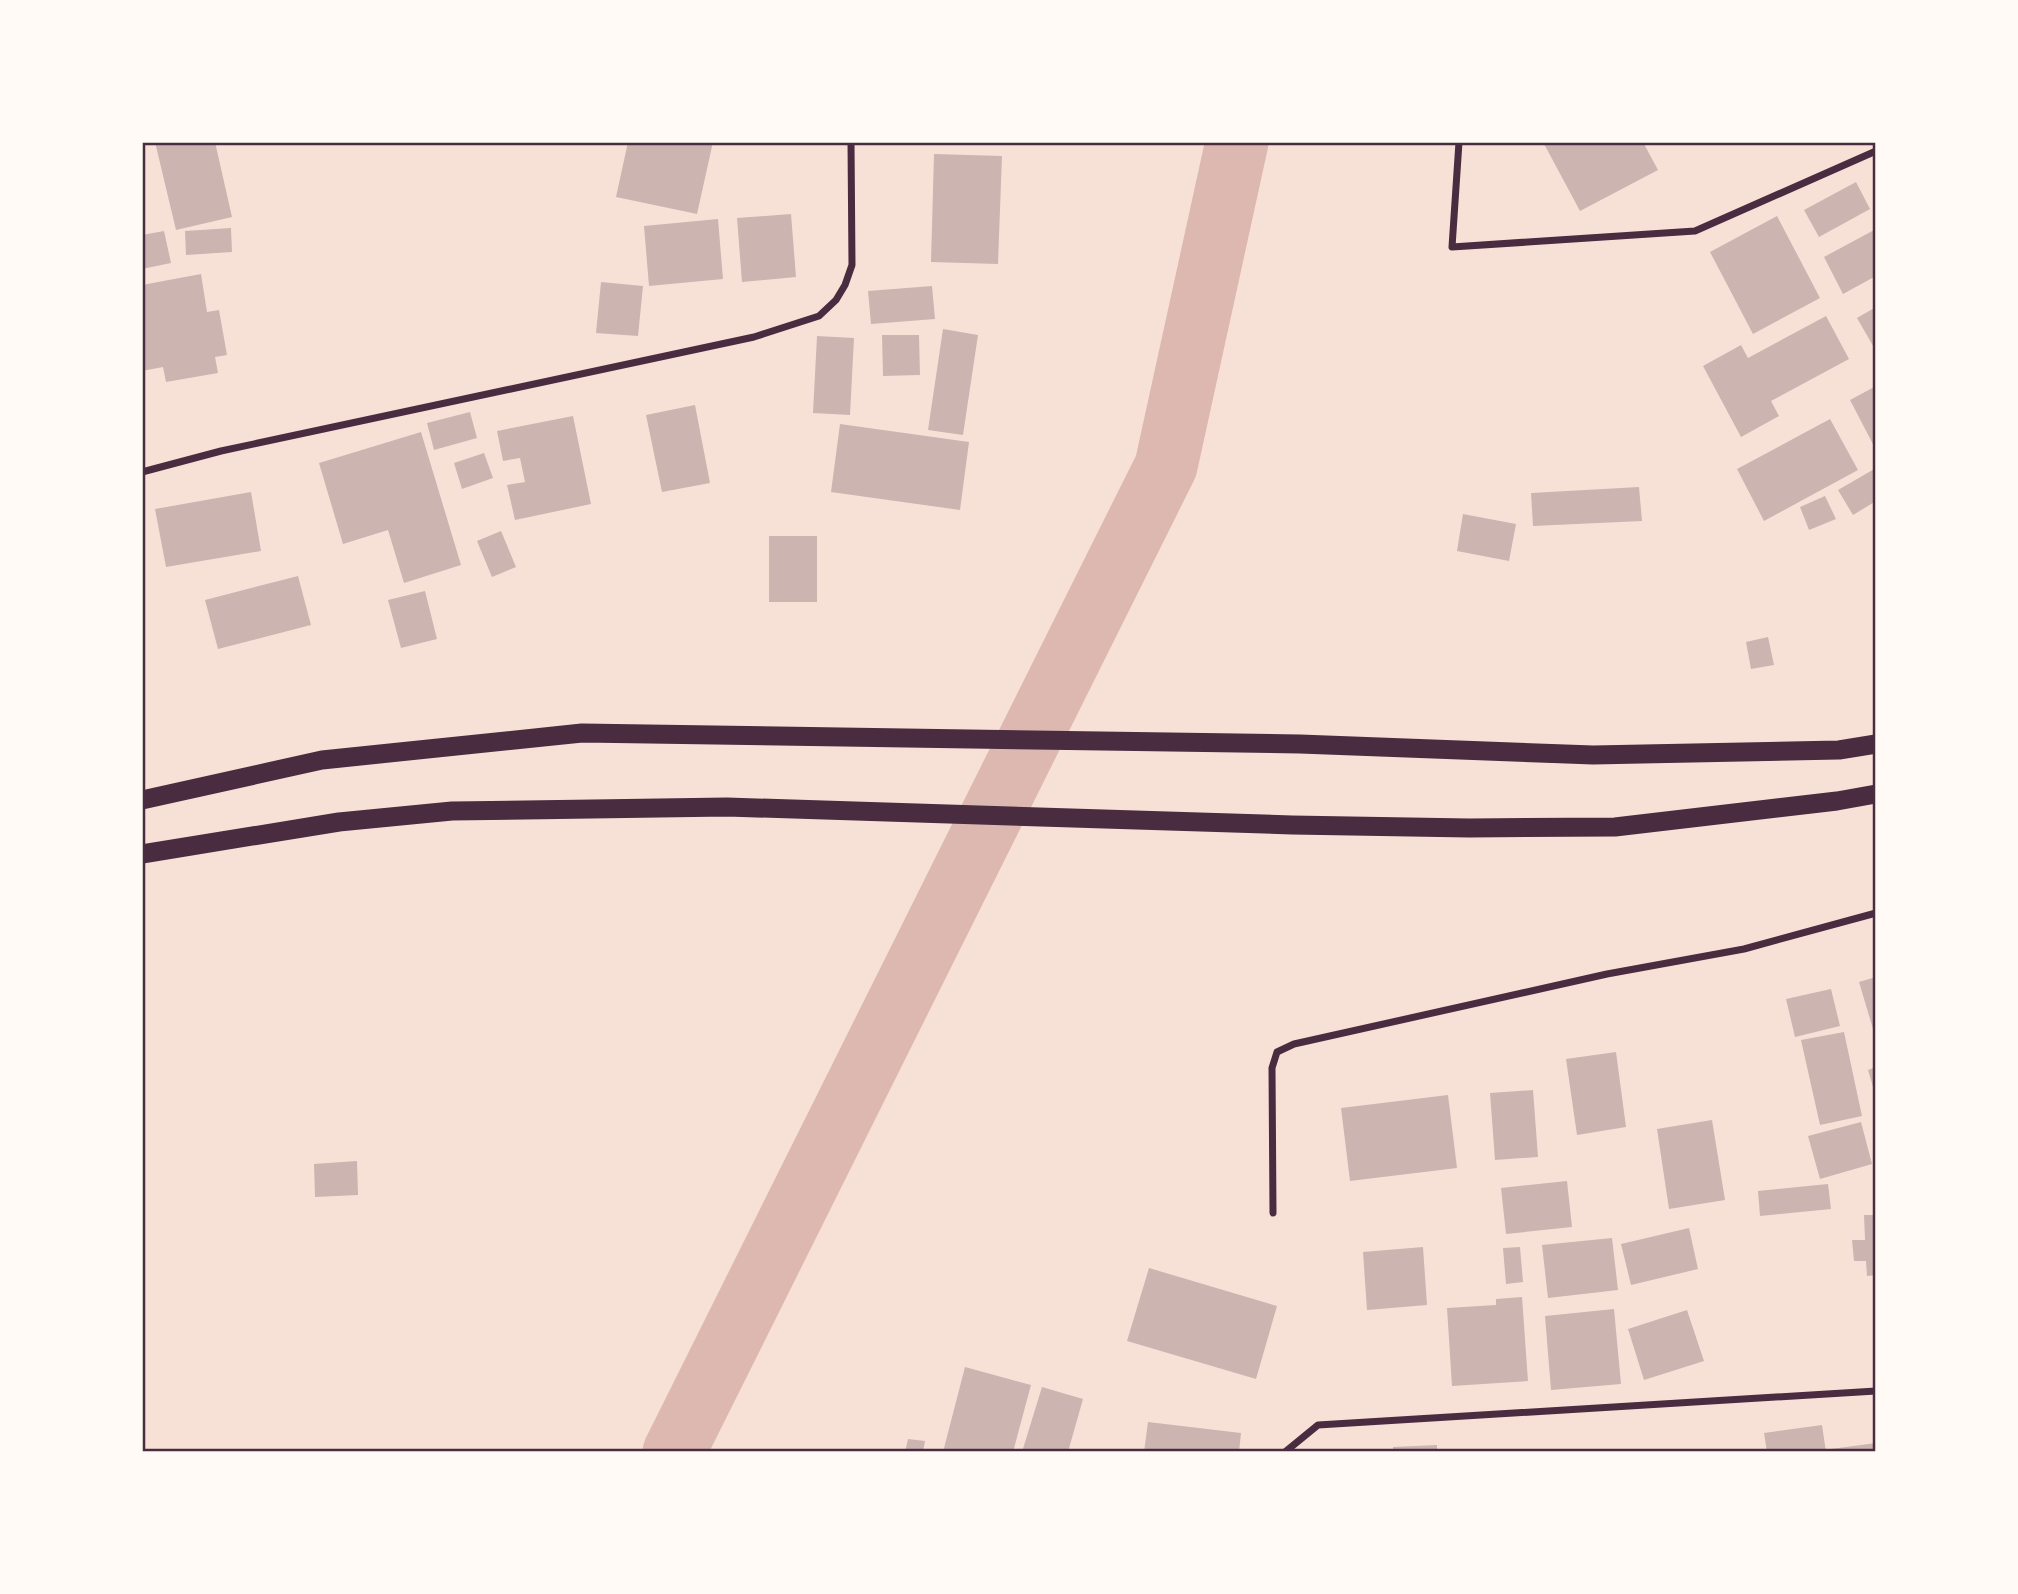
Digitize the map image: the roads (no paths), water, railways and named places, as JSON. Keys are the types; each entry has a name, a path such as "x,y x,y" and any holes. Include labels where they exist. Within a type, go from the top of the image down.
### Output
{"highway":[{"path":"142,800 322,760 582,733 1300,744 1593,755 1839,750 1876,744"},
{"path":"142,854 339,822 452,811 727,807 1292,825 1615,827 1838,801 1876,794"}],"street":[{"path":"142,472 222,451 754,337 820,316 836,300 852,265 851,142"},
{"path":"1459,142 1452,247 1695,231 1876,151"},
{"path":"1273,1213 1272,1068 1277,1052 1294,1044 1607,974 1744,949 1876,913"},
{"path":"1285,1452 1318,1425 1876,1391"}],"waterway":[{"path":"674,1452 1166,466 1237,142"}]}
